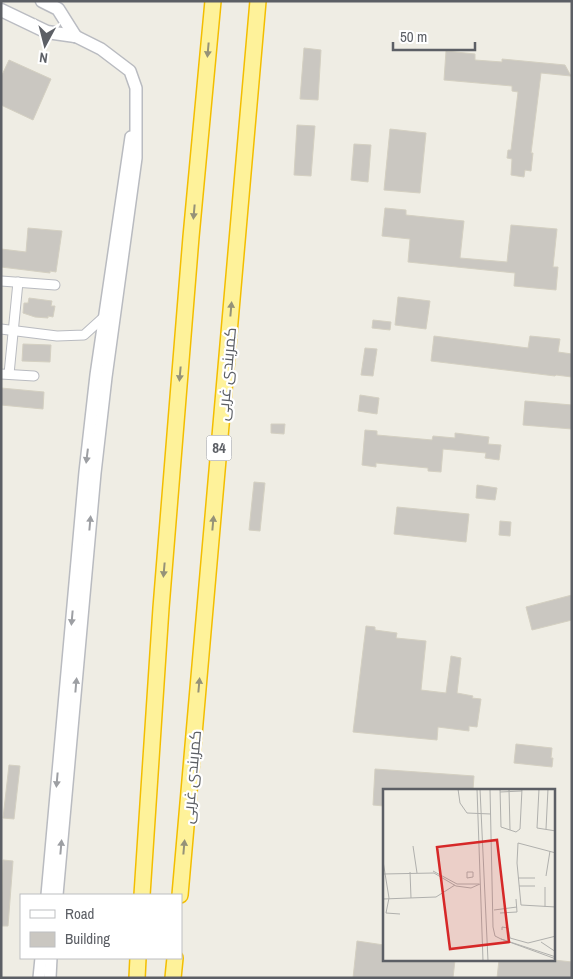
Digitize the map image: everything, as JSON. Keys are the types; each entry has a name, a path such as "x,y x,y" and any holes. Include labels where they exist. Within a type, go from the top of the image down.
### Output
{"highway":[{"path":"142,894 161,608 191,237 213,1"},
{"name":"کمربندی غربی","path":"180,894 258,1"},
{"path":"137,978 138,959"},
{"path":"173,978 175,959"}],"main road":[{"path":"42,1 58,9 75,36"},
{"path":"1,10 47,32 75,36"}],"street":[{"path":"57,894 95,473 107,367 136,158 136,88 130,70 101,49 75,36"},
{"path":"46,894 85,472 127,157 135,113"},
{"path":"1,281 56,285"},
{"path":"18,282 13,330 5,374 34,376"},
{"path":"1,329 57,336 84,335 105,316"},
{"path":"39,978 41,959"},
{"path":"50,978 51,959"}],"building":[{"path":"304,48 321,50 318,100 300,99"},
{"path":"446,51 475,54 475,60 502,62 502,59 565,65 571,76 541,73 531,153 533,153 531,171 525,170 524,177 511,175 512,159 507,158 508,150 511,150 518,92 512,91 512,86 444,80"},
{"path":"9,60 51,79 33,120 1,105 1,77"},
{"path":"297,125 315,126 311,176 294,175"},
{"path":"390,129 426,133 420,193 384,190"},
{"path":"354,144 371,145 368,182 351,180"},
{"path":"385,208 406,210 406,215 464,221 460,258 507,262 511,225 557,229 553,267 558,267 556,290 514,286 515,273 408,262 410,239 382,236"},
{"path":"28,228 62,231 56,272 50,271 50,273 1,267 1,249 26,252"},
{"path":"398,297 430,301 426,329 395,325"},
{"path":"29,298 52,301 51,306 55,306 53,317 35,317 23,313 24,303 28,303"},
{"path":"373,320 391,322 390,330 372,328"},
{"path":"434,336 528,348 530,336 560,339 558,352 572,354 572,377 431,361"},
{"path":"23,344 51,345 50,362 22,361"},
{"path":"365,348 377,349 373,376 361,375"},
{"path":"1,388 44,392 43,409 1,405"},
{"path":"360,395 379,398 377,414 358,411"},
{"path":"525,401 572,405 572,429 523,425"},
{"path":"271,424 285,424 284,434 271,433"},
{"path":"365,430 377,431 377,435 432,440 433,436 455,438 455,433 489,437 488,444 501,445 499,460 485,458 486,453 443,449 441,472 428,471 428,468 376,463 376,467 362,465"},
{"path":"254,482 265,483 260,531 249,530"},
{"path":"477,485 497,488 495,500 476,498"},
{"path":"397,507 469,514 466,542 394,534"},
{"path":"500,521 511,522 510,536 499,535"},
{"path":"572,595 572,620 532,630 526,607"},
{"path":"366,626 375,627 375,630 397,633 396,638 426,641 421,690 446,693 451,656 461,658 457,693 481,699 477,727 469,726 469,731 438,727 437,740 353,732"},
{"path":"516,744 552,748 552,767 514,763"},
{"path":"9,765 20,766 14,819 3,818"},
{"path":"375,769 474,776 473,789 383,789 383,806 373,805"},
{"path":"3,860 13,861 8,926 1,926"},
{"path":"357,941 383,945 383,962 455,962 453,978 353,978"},
{"path":"556,960 572,962 572,978 497,978 499,962 556,962"}]}
